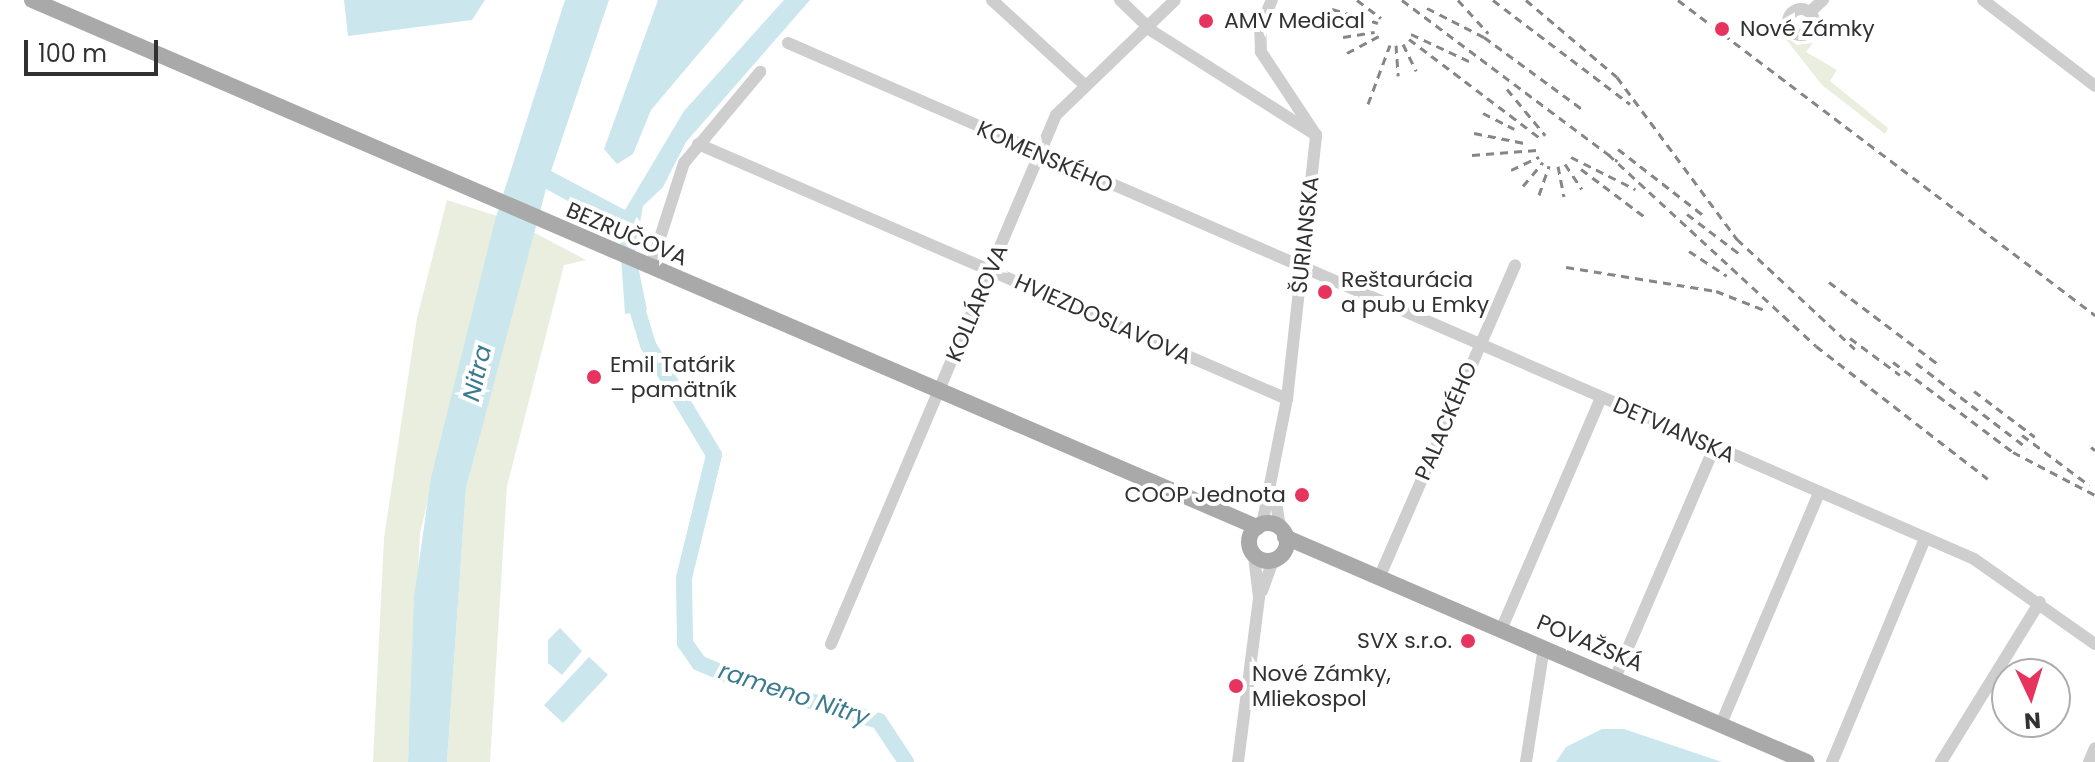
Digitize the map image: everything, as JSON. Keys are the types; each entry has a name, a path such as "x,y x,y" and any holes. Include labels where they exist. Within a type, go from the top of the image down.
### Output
{"main road":[{"name":"BEZRUČOVA","path":"32,0 481,196 614,252 648,263 1205,506 1283,532"},
{"name":"BEZRUČOVA","path":"1205,506 1252,549 1277,558"},
{"path":"1252,549 1260,526"},
{"name":"POVAŽSKÁ","path":"1283,532 1467,620 1544,647 1807,762"},
{"path":"1277,558 1283,532"},
{"name":"POVAŽSKÁ","path":"1277,558 1355,567"}],"street":[{"path":"992,0 1086,86"},
{"path":"1120,0 1147,26 1316,135"},
{"name":"KOLLÁROVA","path":"831,644 1056,115 1175,0"},
{"path":"1272,0 1260,28 1261,52 1316,135"},
{"path":"1810,12 1823,0"},
{"path":"1983,0 2095,86"},
{"name":"KOMENSKÉHO","path":"788,43 1302,269"},
{"path":"648,263 676,182 698,144 760,72"},
{"name":"ŠURIANSKA","path":"1260,526 1274,489 1287,399 1316,135"},
{"name":"HVIEZDOSLAVOVA","path":"698,144 1287,399"},
{"name":"PALACKÉHO","path":"1379,578 1515,265"},
{"name":"DETVIANSKA","path":"1302,269 1989,567 2095,644"},
{"path":"1501,630 1601,398"},
{"path":"1615,678 1714,448"},
{"name":"ŠURIANSKA","path":"1274,489 1283,532"},
{"path":"1721,724 1819,493"},
{"path":"1832,762 1925,539"},
{"path":"1238,762 1259,597 1252,549"},
{"path":"1259,597 1277,558"},
{"path":"1941,762 2040,602"},
{"path":"1526,762 1544,647"},
{"path":"2089,762 2095,748"}],"shaded area":[{"path":"1781,33 1797,45 1813,43 1806,52 1837,70 1830,81 1888,128 1885,134 1822,85"},
{"path":"447,200 497,216 420,533 408,762 373,762 384,538 417,318"},
{"path":"533,232 586,260 564,265 507,486 490,762 447,762 466,488"}],"water":[{"path":"344,0 485,0 472,20 348,36"},
{"name":"Nitra","path":"565,0 609,0 551,171 625,210 684,111 784,0 810,0 686,142 663,187 643,206 635,251 647,310 625,314 619,229 546,189 466,488 447,762 408,762 414,597 431,478 495,220"},
{"path":"658,0 744,0 651,110 633,154 617,164 604,149"},
{"path":"560,628 582,651 562,675 548,663 548,640"},
{"path":"589,657 608,675 563,723 544,705"},
{"path":"1602,729 1624,729 1722,762 1556,762 1566,747"}],"waterway":[{"name":"rameno Nitry","path":"632,292 648,345 714,455 684,578 685,643 699,663 739,680 879,721 906,762"}],"railway":[{"path":"1357,0 1381,18"},
{"path":"1402,0 1617,161"},
{"path":"1458,0 1488,33"},
{"path":"1493,0 1630,104"},
{"path":"1526,0 1617,77 1737,239 1855,349"},
{"path":"1678,0 2095,315"},
{"path":"1427,8 1484,37 1582,109"},
{"path":"1332,9 1378,23"},
{"path":"1343,37 1375,32"},
{"path":"1411,34 1469,61"},
{"path":"1347,53 1379,36"},
{"path":"1409,39 1541,139"},
{"path":"1403,44 1416,71"},
{"path":"1368,104 1390,45"},
{"path":"1396,45 1398,76"},
{"path":"1507,89 1545,135"},
{"path":"1483,113 1514,129"},
{"path":"1474,133 1529,144"},
{"path":"1618,149 1703,215"},
{"path":"1472,155 1537,150"},
{"path":"1608,154 1816,346 1988,479"},
{"path":"1511,170 1539,157"},
{"path":"1571,157 1635,189"},
{"path":"1523,186 1543,162"},
{"path":"1565,164 1582,189"},
{"path":"1539,195 1549,166"},
{"path":"1558,166 1564,196"},
{"path":"1581,169 1645,217"},
{"path":"1687,214 1741,255"},
{"path":"1689,251 1727,276"},
{"path":"1566,267 1716,291 1767,311"},
{"path":"1829,282 1939,365"},
{"path":"1850,338 1900,375"},
{"path":"1893,362 2013,452 2095,495"},
{"path":"1916,363 2027,448"},
{"path":"1974,391 2035,437"},
{"path":"2022,435 2089,485"},
{"path":"2091,447 2095,450"}],"place":[{"name":"AMV Medical","path":"1206,21"},
{"name":"Nové Zámky","path":"1722,29"},
{"name":"Reštaurácia a pub u Emky","path":"1325,292"},
{"name":"Emil Tatárik – pamätník","path":"594,377"},
{"name":"COOP Jednota","path":"1302,495"},
{"name":"SVX s.r.o.","path":"1468,641"},
{"name":"Nové Zámky, Mliekospol","path":"1236,686"}]}
